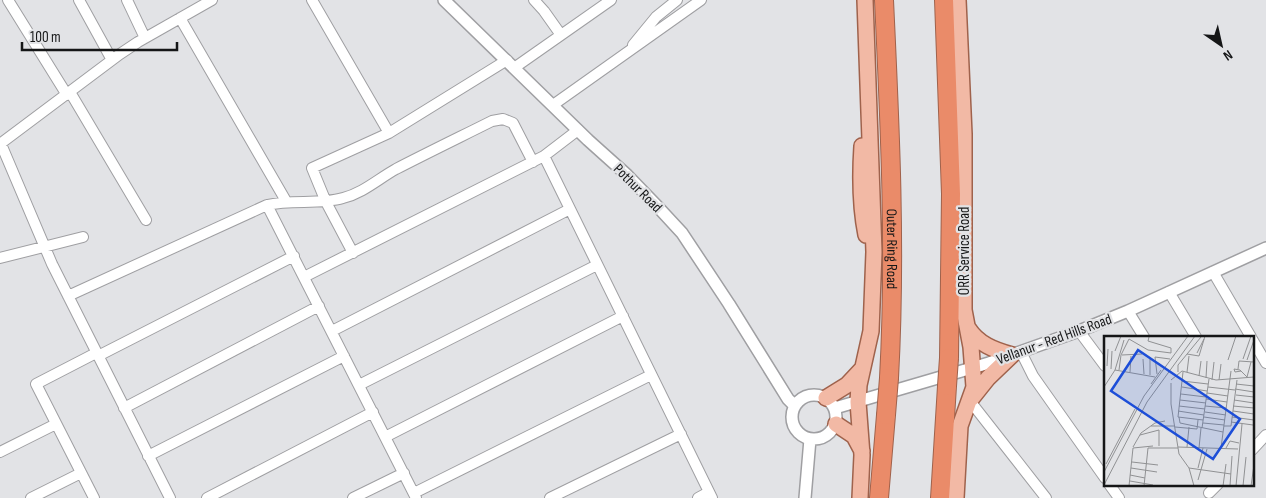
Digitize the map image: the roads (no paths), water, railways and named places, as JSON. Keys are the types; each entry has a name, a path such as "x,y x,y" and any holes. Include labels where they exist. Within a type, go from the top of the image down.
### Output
{"highway":[{"name":"Outer Ring Road","path":"880,498 889,378 893,285 893,224 884,0"},
{"path":"940,498 949,358 951,184 944,0"}],"main road":[{"path":"860,498 862,452 858,402 859,385 871,331 873,263 865,0"},
{"name":"ORR Service Road","path":"956,498 960,426 974,387 968,326 964,310 964,134 958,0"},
{"path":"968,326 973,335 982,344 994,350 1016,354"},
{"path":"970,401 988,378 1016,354"},
{"path":"831,403 863,367"},
{"path":"836,424 854,436 862,452"}],"street":[{"path":"8,0 69,93 146,220"},
{"path":"79,0 112,60"},
{"path":"127,0 146,38"},
{"path":"170,498 68,296 0,144 112,60 212,0"},
{"path":"312,0 389,133"},
{"name":"Pothur Road","path":"444,0 639,187 682,233 788,399 795,406"},
{"path":"534,0 561,35"},
{"path":"353,252 326,202 312,168 389,133 561,35 597,4 611,0"},
{"path":"628,52 638,37 656,17 677,0"},
{"path":"553,105 628,52 689,4 701,0"},
{"path":"180,18 286,201"},
{"path":"68,296 267,205 286,201 326,202 359,192 393,171 492,121 504,119 513,123 533,162"},
{"path":"304,277 533,162 578,130"},
{"path":"544,156 711,495 698,498"},
{"path":"267,205 415,496 652,375"},
{"path":"332,331 570,209"},
{"path":"0,258 84,237"},
{"name":"Vellanur - Red Hills Road","path":"831,403 858,402 1016,354 1128,311 1266,248"},
{"path":"94,498 36,384 294,256"},
{"path":"359,385 597,264"},
{"path":"1213,272 1251,336"},
{"path":"1169,292 1195,336"},
{"path":"124,408 319,306"},
{"path":"1128,311 1143,336"},
{"path":"385,437 622,316"},
{"path":"1079,331 1104,365"},
{"path":"1254,342 1266,363"},
{"path":"1016,354 1104,477"},
{"path":"148,456 344,356"},
{"path":"812,395 831,403 837,416 836,424 830,433 821,438 810,439 800,435 794,426 792,415 795,406 802,398 812,395"},
{"path":"970,401 1046,498"},
{"path":"208,498 373,412"},
{"path":"0,452 56,424"},
{"path":"550,498 681,434"},
{"path":"1254,448 1266,435"},
{"path":"805,498 810,439"},
{"path":"31,498 81,473"},
{"path":"353,498 404,473"},
{"path":"1110,486 1119,498"},
{"path":"1209,493 1216,486"}]}
